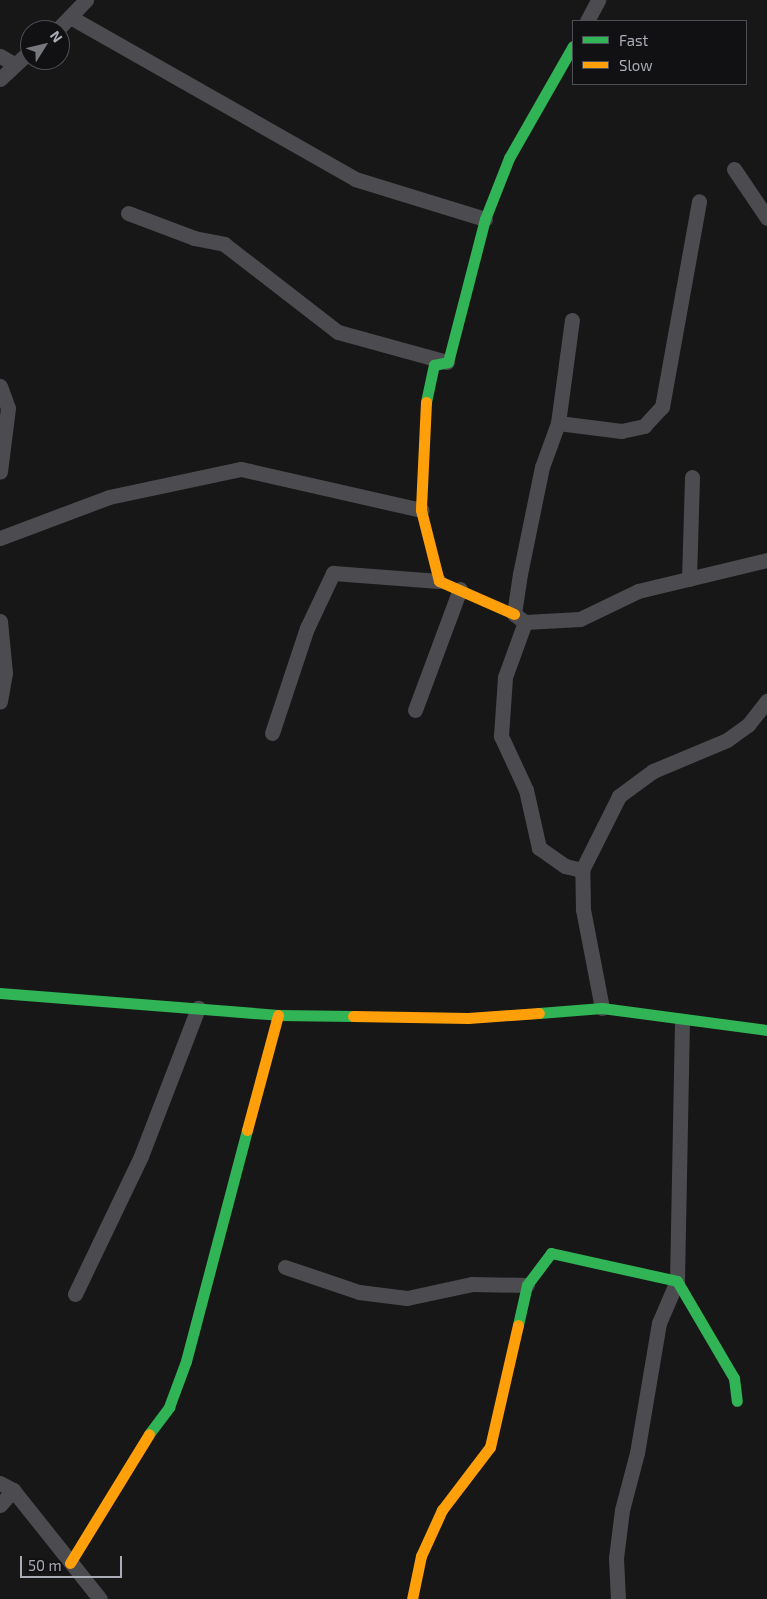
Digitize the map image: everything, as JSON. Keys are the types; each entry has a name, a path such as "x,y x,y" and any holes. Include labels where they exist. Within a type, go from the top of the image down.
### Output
{"street":[{"path":"70,20 86,0"},
{"path":"588,20 598,0"},
{"path":"72,18 355,179 485,219"},
{"path":"448,362 485,219 509,158 572,48"},
{"path":"0,56 14,64"},
{"path":"0,79 20,59"},
{"path":"734,169 767,218"},
{"path":"558,423 621,431 644,426 662,407 699,201"},
{"path":"128,213 194,238 224,244 338,332 448,362"},
{"path":"572,320 558,423 542,466 520,618 505,677 501,736 526,790 539,848 565,866 582,870"},
{"path":"439,581 421,510 424,411 434,365 448,362"},
{"path":"0,386 8,408 0,471"},
{"path":"0,538 109,497 241,469 421,510"},
{"path":"689,578 692,477"},
{"path":"272,733 307,628 333,573 439,581 520,618 580,619 638,591 767,560"},
{"path":"416,710 460,589"},
{"path":"0,621 5,673 0,702"},
{"path":"602,1008 582,910 582,870 620,796 653,771 727,740 748,725 767,701"},
{"path":"0,993 278,1015 468,1018 602,1008 682,1022 767,1030"},
{"path":"75,1294 141,1156 198,1008"},
{"path":"70,1563 123,1471 169,1407 188,1353 278,1015"},
{"path":"618,1599 616,1558 622,1510 637,1453 658,1323 677,1281 682,1022"},
{"path":"412,1599 422,1556 442,1510 490,1447 527,1285 551,1253 677,1281 734,1378 736,1401"},
{"path":"285,1267 358,1292 407,1298 472,1284 527,1285"},
{"path":"0,1505 7,1487 100,1599"}],"traffic: fast":[{"path":"426,402 434,365 448,362 485,219 509,158 572,48"},
{"path":"0,993 278,1015 353,1016"},
{"path":"539,1013 602,1008 767,1030"},
{"path":"149,1434 169,1407 186,1361 247,1130"},
{"path":"518,1325 527,1285 551,1253 677,1281 734,1378 737,1401"}],"traffic: slow":[{"path":"426,402 421,510 439,581 514,614"},
{"path":"353,1016 468,1018 539,1013"},
{"path":"247,1130 278,1015"},
{"path":"412,1599 421,1556 442,1510 490,1447 518,1325"},
{"path":"70,1563 149,1434"}]}
